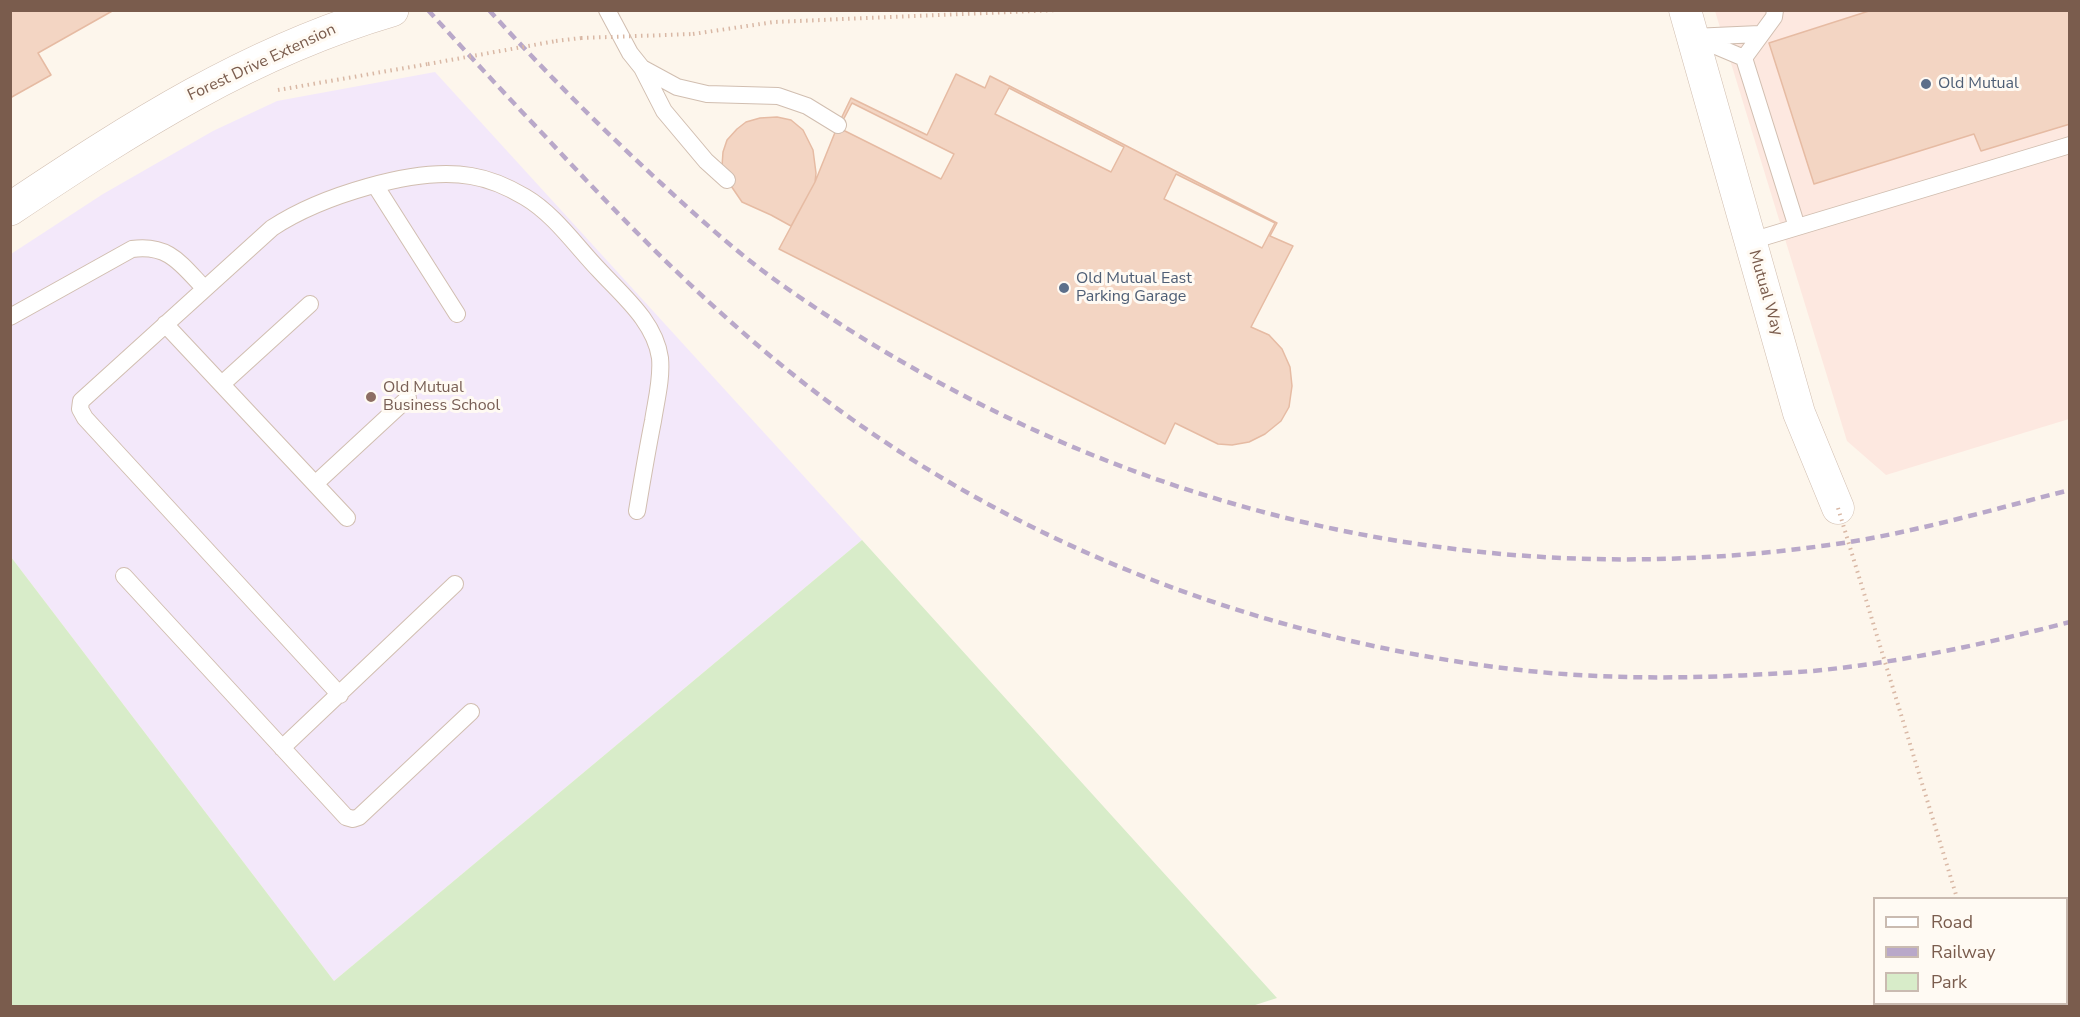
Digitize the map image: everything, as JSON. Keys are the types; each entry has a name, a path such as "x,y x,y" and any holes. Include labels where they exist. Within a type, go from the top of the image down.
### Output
{"street":[{"name":"Forest Drive Extension","path":"10,209 173,105 242,69 347,24 392,10"},
{"name":"Mutual Way","path":"1669,10 1704,74"},
{"name":"Mutual Way","path":"1688,24 1799,413 1838,508"},
{"name":"Forest Drive Extension","path":"10,185 107,145"}],"lane":[{"path":"607,10 630,52 642,68 664,111 706,161 727,180"},
{"path":"1744,58 1774,17 1775,10"},
{"path":"1688,24 1760,34"},
{"path":"1688,24 1744,58 1797,227"},
{"path":"642,68 677,87 707,94 778,96 807,106 838,124"},
{"path":"1750,241 2070,145"},
{"path":"340,695 80,409 81,401 204,288 272,228 292,214 318,203 375,185 441,173 471,176 500,184 527,198 553,221 642,317 655,339 660,359 660,381 637,510"},
{"path":"375,185 457,314"},
{"path":"10,317 120,255 139,248 159,249 171,254 204,288"},
{"path":"222,384 310,304"},
{"path":"165,324 347,518"},
{"path":"315,484 408,398"},
{"path":"124,576 346,817 353,819 359,817 471,712"},
{"path":"282,748 455,584"}],"path":[{"path":"276,91 581,38 693,34 774,22 1057,10"},
{"path":"1838,508 1958,897"}],"shaded area":[{"path":"1715,11 2069,11 2069,419 1886,475 1847,441"},
{"name":"Old Mutual Business School","path":"435,72 862,540 334,981 11,557 11,254 103,194 213,131 277,101"}],"green space":[{"path":"862,540 1277,998 1252,1006 11,1006 11,557 334,981"}],"building":[{"path":"10,10 114,10 38,53 51,75 10,98"},
{"name":"Old Mutual","path":"1872,10 2070,10 2070,124 1981,151 1974,134 1814,184 1769,43"},
{"name":"Old Mutual East Parking Garage","path":"956,74 985,88 990,76 1277,223 1270,236 1293,246 1251,327 1269,335 1282,349 1290,367 1292,386 1289,407 1281,421 1265,434 1249,442 1232,445 1218,444 1175,423 1165,444 779,249 815,182 851,98 927,135"},
{"path":"1009,88 1124,147 1111,172 995,114"},
{"path":"852,103 954,154 941,179 839,128"},
{"path":"777,117 791,120 803,130 813,150 816,173 815,182 791,226 742,202 727,180 722,166 727,140 737,129 746,122"},
{"path":"1176,174 1275,223 1262,248 1164,199"}],"railway":[{"path":"428,10 579,173 690,285 810,388 853,420 926,468 1002,512 1081,550 1162,584 1245,612 1330,636 1416,655 1503,668 1618,677 1735,676 1812,671 1941,652 2070,622"},
{"path":"489,10 596,122 692,212 785,287 903,362 1025,426 1152,478 1282,517 1415,544 1551,557 1689,558 1829,545 1920,528 2070,490"},
{"path":"1950,1006 1955,1005"}],"place":[{"name":"Old Mutual","path":"1926,84"},
{"name":"Old Mutual East Parking Garage","path":"1064,288"},
{"name":"Old Mutual Business School","path":"371,397"}]}
